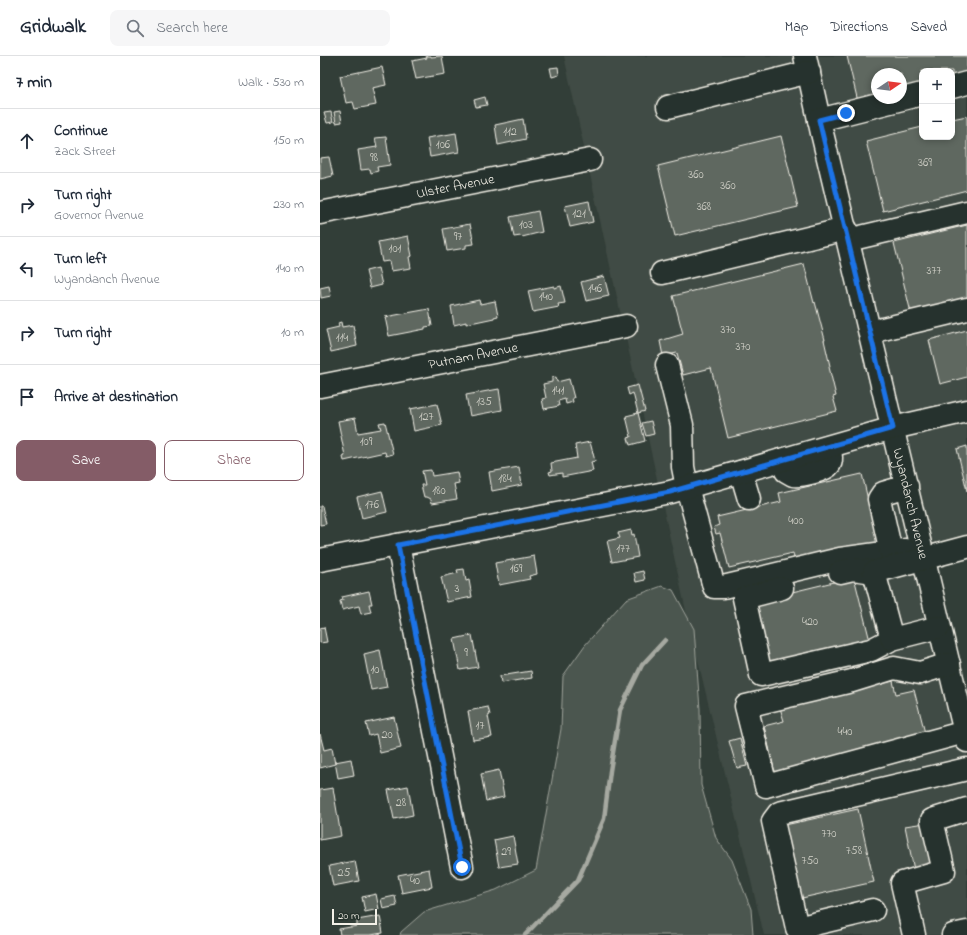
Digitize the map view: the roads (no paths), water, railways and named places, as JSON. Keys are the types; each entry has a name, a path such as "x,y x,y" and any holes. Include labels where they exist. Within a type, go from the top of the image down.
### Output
{"street":[{"path":"668,107 807,64"},
{"name":"Wyandanch Avenue","path":"807,64 966,737"},
{"path":"955,86 967,83"},
{"path":"819,120 919,95"},
{"name":"Ulster Avenue","path":"320,213 590,160"},
{"path":"662,273 847,234 967,212"},
{"path":"870,332 967,308"},
{"name":"Putnam Avenue","path":"320,386 626,326"},
{"path":"667,365 682,425 683,467 687,487 713,584 716,587 723,587 840,559 891,552 922,552 967,547"},
{"path":"320,560 663,494 893,428 967,410"},
{"path":"741,472 749,499"},
{"path":"891,552 880,499 883,493 907,486"},
{"path":"398,545 462,867"},
{"path":"922,552 874,572 853,569 744,598 761,675 871,650 892,639 939,627"},
{"path":"874,572 892,639"},
{"path":"949,664 920,672 894,668 852,681 746,706 766,786 966,737"},
{"path":"873,910 798,931 773,821 778,813 967,769"},
{"path":"914,935 902,883 944,871 932,820 967,809"},
{"path":"953,935 967,932"}],"waterway":[{"path":"525,935 578,880 604,819 620,710 642,665 665,640"}]}
